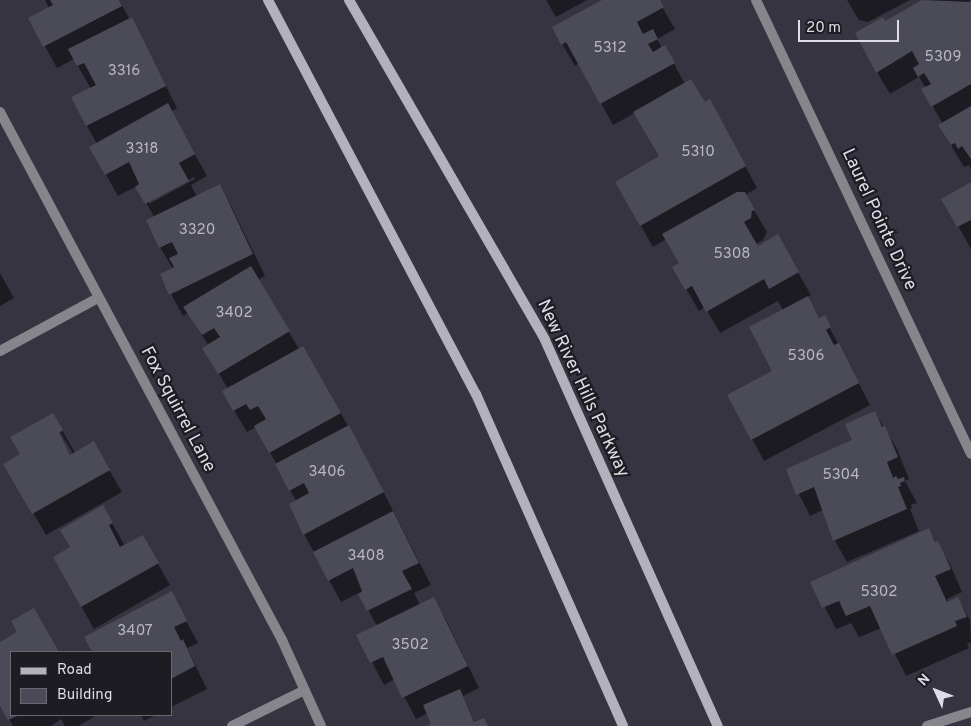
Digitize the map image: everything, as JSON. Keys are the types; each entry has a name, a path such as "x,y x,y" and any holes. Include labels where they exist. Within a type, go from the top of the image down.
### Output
{"street":[{"path":"268,0 476,394 623,726"},
{"name":"New River Hills Parkway","path":"349,0 545,340 718,726"},
{"name":"Laurel Pointe Drive","path":"756,0 971,454"},
{"name":"Fox Squirrel Lane","path":"0,112 282,640 321,726"},
{"path":"0,351 98,298"},
{"path":"232,726 305,690"},
{"path":"927,726 971,712"}],"building":[{"path":"50,0 119,0 122,6 43,47 28,18 53,5"},
{"path":"602,0 660,0 664,7 637,22 643,34 653,29 658,39 648,44 653,52 665,45 675,63 600,104 566,42 561,45 552,27"},
{"path":"922,0 971,2 971,84 931,107 921,89 931,84 924,73 918,77 913,68 919,64 912,51 876,73 855,33 883,17 885,21"},
{"path":"132,17 166,86 86,126 71,97 96,85 84,63 77,66 68,49"},
{"path":"691,79 705,102 710,99 746,166 640,226 615,182 659,156 633,112"},
{"path":"168,103 195,154 179,163 189,181 145,204 135,187 139,184 129,162 105,175 89,147"},
{"path":"971,106 971,159 962,146 958,149 955,143 951,145 938,125"},
{"path":"971,182 971,220 957,227 941,199"},
{"path":"220,184 253,254 169,295 160,274 174,267 169,258 178,254 172,242 159,248 146,220"},
{"path":"737,192 745,192 755,210 752,211 751,218 744,222 758,246 778,234 799,272 769,289 764,279 706,312 692,286 685,290 672,267 679,263 662,234"},
{"path":"251,266 290,331 218,374 202,348 220,337 214,328 202,335 183,307"},
{"path":"808,296 819,318 825,315 831,327 826,330 834,345 839,343 859,383 751,440 727,395 772,371 749,327"},
{"path":"303,346 341,413 269,453 254,426 266,419 258,406 250,410 246,404 233,411 222,391"},
{"path":"875,411 882,427 885,426 898,457 887,462 893,478 896,476 898,479 904,477 905,481 900,483 901,486 898,487 907,509 833,541 814,487 796,495 786,469 852,440 845,424"},
{"path":"53,413 63,430 59,433 70,455 94,441 110,470 32,514 3,464 20,454 10,437"},
{"path":"349,425 384,492 303,535 289,504 309,493 304,483 289,491 275,464"},
{"path":"103,505 113,523 109,525 120,547 143,535 159,563 81,607 53,557 70,547 60,530"},
{"path":"393,511 419,563 402,571 412,589 367,611 358,594 362,591 353,568 328,581 313,552"},
{"path":"929,528 935,542 938,541 951,569 935,576 947,602 958,597 967,617 955,621 957,626 892,655 870,606 846,616 839,601 822,608 810,582"},
{"path":"172,591 187,621 174,627 181,641 183,639 195,666 172,678 172,651 91,651 84,637"},
{"path":"434,597 468,666 402,698 383,657 370,663 356,635"},
{"path":"34,608 58,651 10,651 10,716 17,716 8,720 0,706 0,642 17,632 11,621"},
{"path":"460,689 474,722 484,718 488,726 427,726 431,724 423,705"}]}
